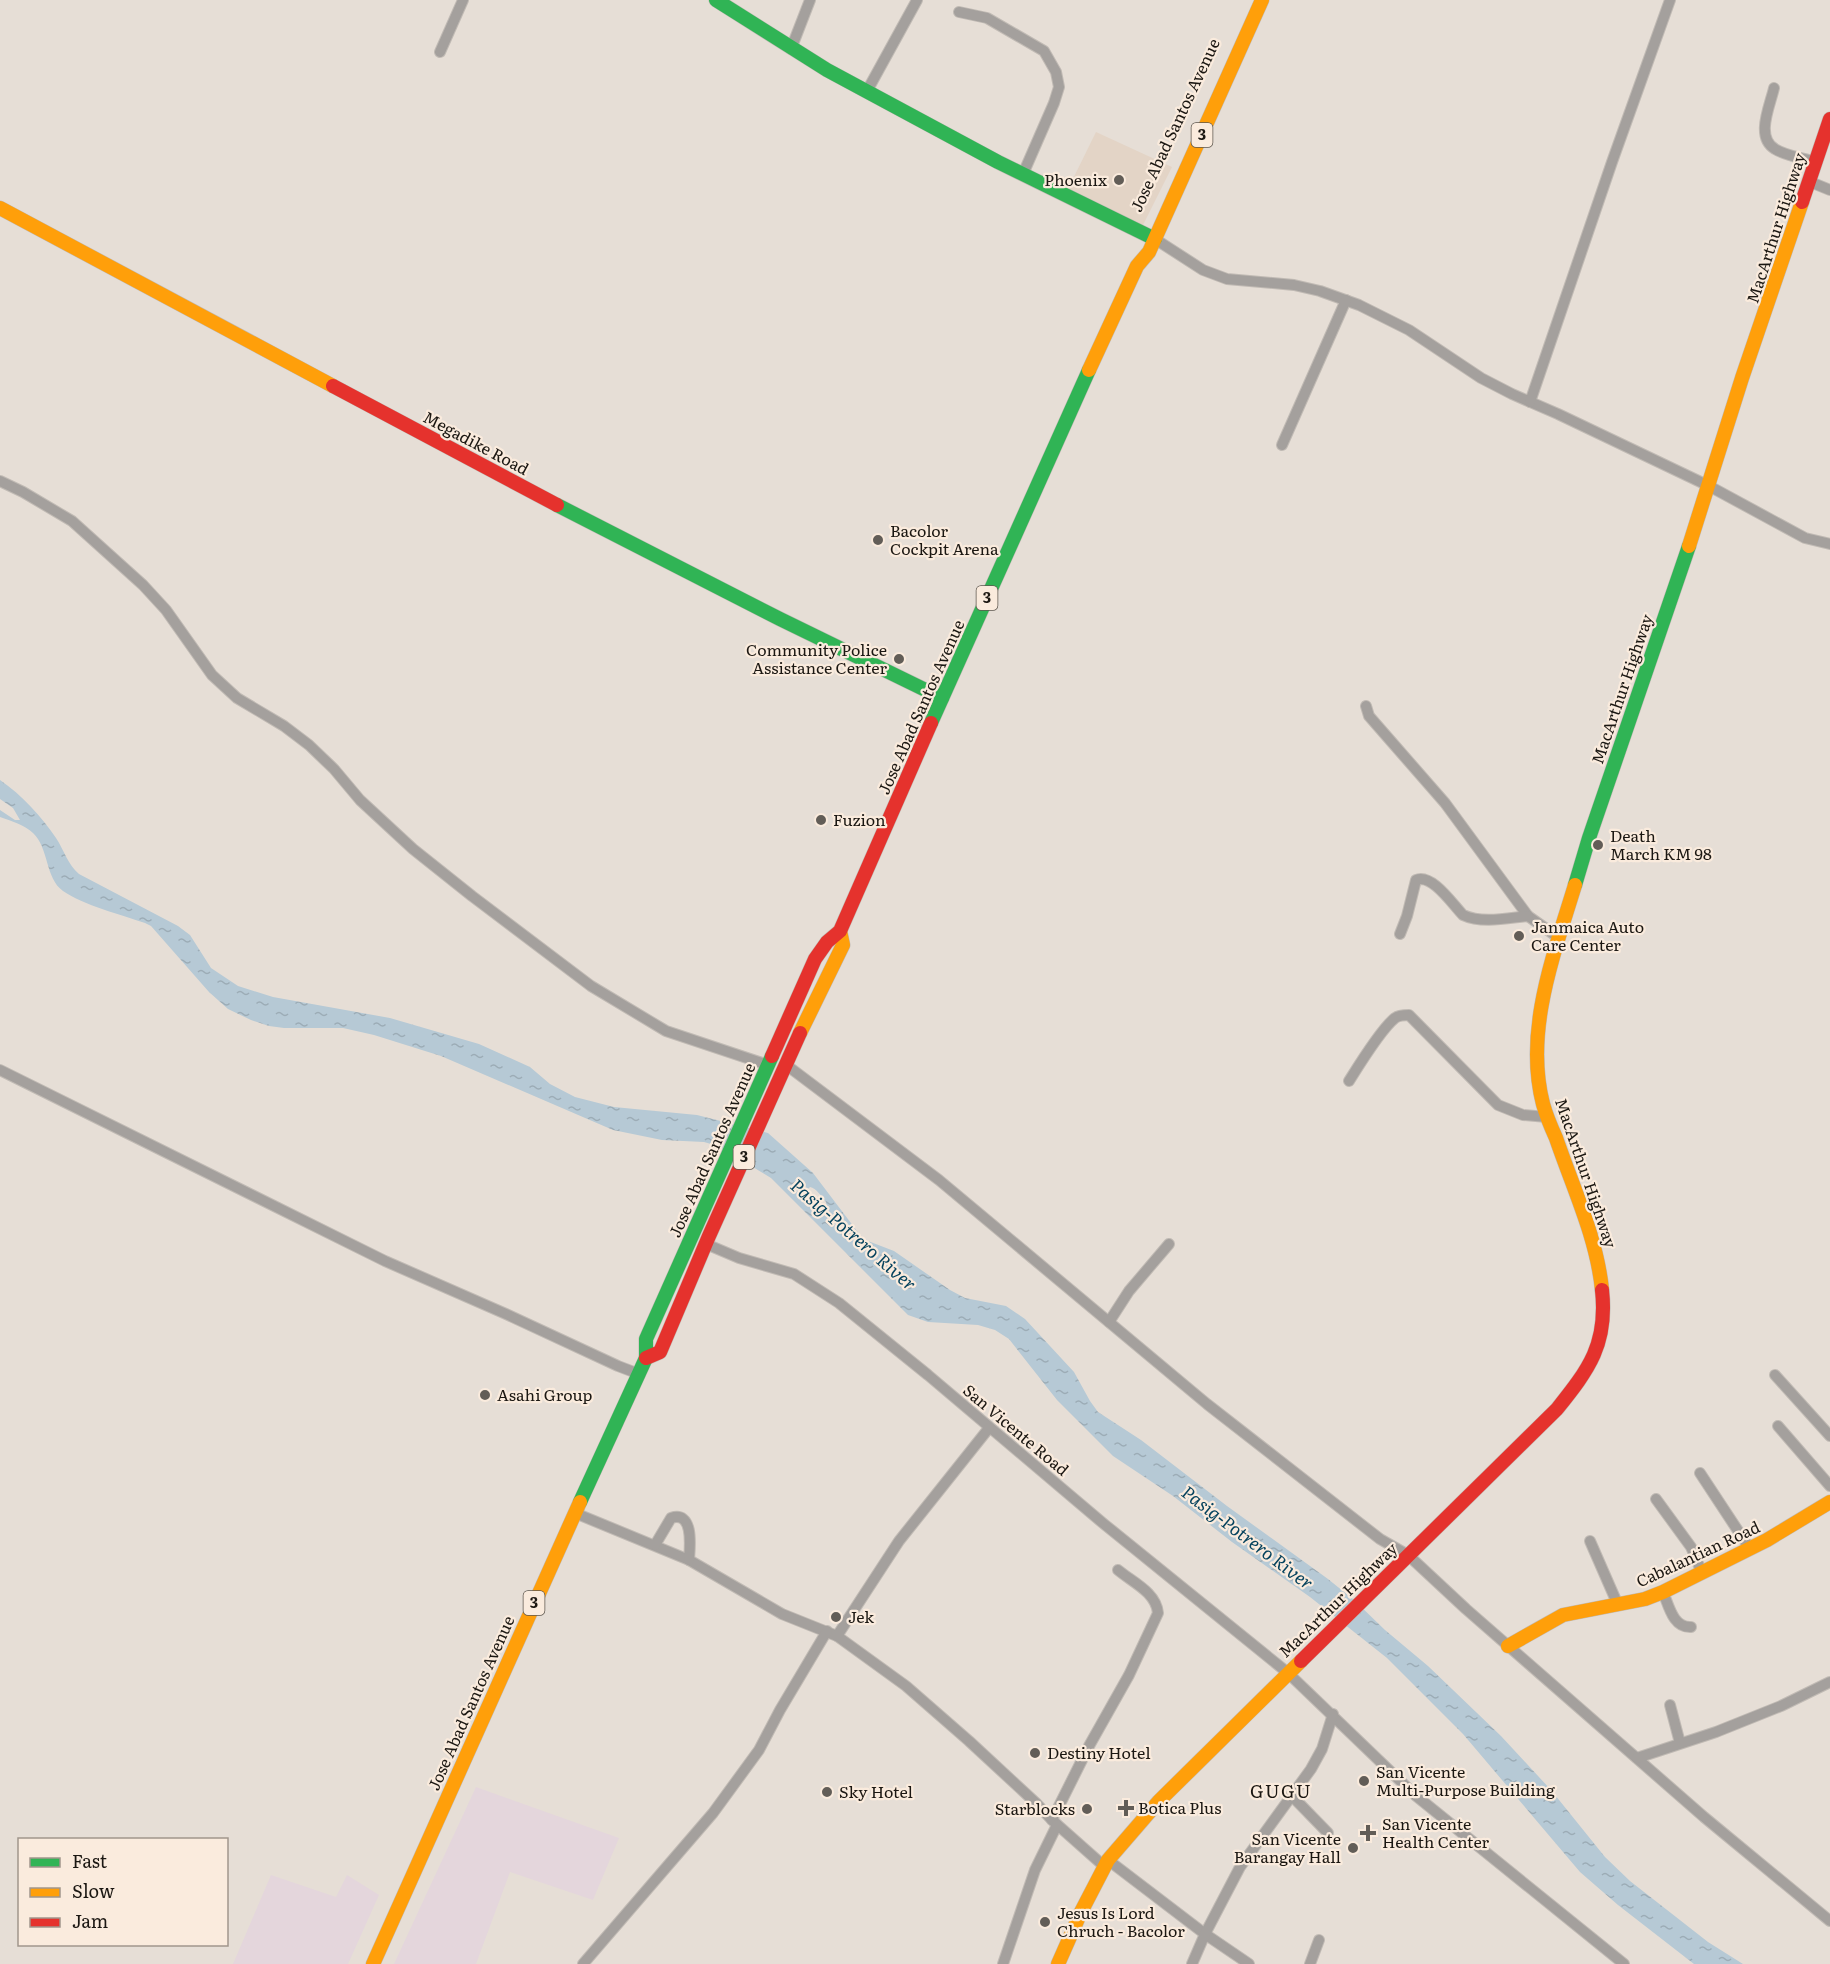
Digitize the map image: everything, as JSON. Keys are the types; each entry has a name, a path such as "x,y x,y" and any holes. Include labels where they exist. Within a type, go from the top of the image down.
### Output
{"main road":[{"path":"716,0 791,49 867,91 1023,174 1149,236"},
{"name":"Jose Abad Santos Avenue","path":"1149,236 1250,0"},
{"name":"Jose Abad Santos Avenue","path":"373,1964 639,1374 646,1358 646,1339 815,959 827,942 840,931 1034,490 1137,266 1139,246 1149,236 1262,0"},
{"name":"MacArthur Highway","path":"1058,1964 1066,1942 1106,1864 1159,1801 1557,1409 1584,1375 1593,1359 1600,1336 1604,1307 1600,1269 1593,1243 1547,1118 1539,1073 1537,1040 1542,1004 1558,938 1589,838 1709,486 1742,378 1830,119"},
{"name":"Megadike Road","path":"0,208 538,495 780,619 942,698"},
{"name":"Jose Abad Santos Avenue","path":"646,1358 660,1352 779,1077 843,945 840,931"},
{"name":"Cabalantian Road","path":"1508,1646 1563,1615 1645,1599 1663,1592 1750,1549 1830,1502"}],"street":[{"path":"440,52 463,0"},
{"path":"791,49 810,0"},
{"path":"867,91 917,0"},
{"path":"1530,402 1670,0"},
{"path":"959,12 987,18 1044,51 1056,72 1059,87 1054,103 1023,174"},
{"path":"1774,88 1764,132 1768,141 1774,149 1815,162"},
{"path":"1808,180 1830,190"},
{"path":"1149,236 1203,270 1227,279 1293,285 1346,300 1409,330 1481,378 1709,486 1805,538 1830,544"},
{"path":"1282,445 1346,300"},
{"path":"0,481 72,520 143,585 166,610 212,675 237,698 285,726 309,745 360,800 413,849 521,933 591,986 654,1025 767,1069"},
{"path":"1366,706 1372,720 1445,803 1528,916 1558,938"},
{"path":"1400,934 1416,880 1419,878 1434,884 1463,915 1468,917 1488,919 1528,916"},
{"path":"1348,1081 1395,1018 1409,1015 1498,1105 1523,1115 1547,1118"},
{"path":"785,1064 939,1180 1207,1404 1405,1557 1704,1817 1830,1921"},
{"path":"0,1070 385,1261 639,1374"},
{"name":"San Vicente Road","path":"708,1240 739,1258 794,1274 839,1303 1271,1661 1289,1671 1415,1795 1624,1964"},
{"path":"1109,1322 1129,1291 1169,1244"},
{"path":"1775,1375 1830,1436"},
{"path":"1778,1426 1830,1486"},
{"path":"583,1964 713,1813 759,1750 780,1710 832,1634 899,1541 989,1428"},
{"path":"1700,1473 1750,1549"},
{"path":"1656,1499 1690,1547 1702,1572"},
{"path":"575,1513 689,1560 782,1614 832,1634 915,1694 1007,1776 1055,1823 1106,1864 1249,1964"},
{"path":"655,1545 671,1518 676,1516 682,1518 688,1526 691,1540 689,1560"},
{"path":"1590,1541 1618,1605"},
{"path":"1003,1964 1035,1870 1089,1746 1129,1675 1158,1613 1157,1605 1152,1597 1118,1570"},
{"path":"1663,1592 1676,1622 1684,1628 1691,1627"},
{"path":"1637,1758 1716,1732 1781,1706 1830,1682"},
{"path":"1670,1705 1680,1743"},
{"path":"1192,1964 1240,1867 1323,1749 1333,1714"},
{"path":"1291,1796 1328,1833"},
{"path":"1310,1964 1319,1941"}],"shaded area":[{"name":"Phoenix","path":"1096,132 1172,167 1142,227 1066,193"},
{"path":"476,1787 619,1838 593,1900 510,1872 476,1964 394,1964"},
{"path":"271,1875 336,1897 347,1875 379,1895 348,1964 233,1964"}],"water":[{"name":"Pasig-Potrero River","path":"0,780 16,792 37,814 56,838 69,862 79,874 178,926 190,935 211,968 238,986 273,997 390,1018 479,1044 530,1067 550,1084 575,1097 614,1107 697,1115 768,1133 813,1173 860,1235 868,1241 894,1251 965,1298 1006,1306 1025,1319 1074,1372 1098,1412 1141,1440 1354,1600 1428,1666 1501,1736 1551,1790 1605,1857 1630,1881 1708,1942 1743,1964 1694,1964 1618,1905 1580,1872 1463,1734 1387,1658 1310,1597 1232,1542 1173,1496 1113,1456 1057,1400 1009,1339 995,1330 978,1325 928,1322 908,1315 771,1178 718,1146 704,1142 662,1140 613,1130 441,1056 374,1035 343,1028 269,1026 228,1009 209,992 151,926 92,905 63,891 53,879 42,847 33,833 22,825 0,817 0,810 15,820 20,820 13,808 0,799","holes":["812,1188 819,1193 826,1202 826,1206 822,1206 807,1190"]}],"traffic: fast":[{"path":"716,0 827,70 998,162 1155,239"},
{"path":"931,723 1089,370"},
{"path":"557,505 780,619 942,698"},
{"path":"1575,885 1689,546"},
{"path":"580,1502 646,1358 646,1339 772,1056"}],"traffic: slow":[{"path":"1089,370 1137,266 1149,252 1262,0"},
{"path":"1689,546 1742,378 1802,202"},
{"path":"0,208 333,386"},
{"path":"1575,885 1544,993 1539,1021 1538,1076 1543,1104 1590,1232 1602,1290"},
{"path":"800,1033 843,945 840,931"},
{"path":"373,1964 580,1502"},
{"path":"1508,1646 1563,1615 1645,1599 1663,1592 1767,1540 1830,1502"},
{"path":"1058,1964 1081,1912 1108,1860 1159,1801 1301,1661"}],"traffic: jam":[{"path":"1802,202 1830,119"},
{"path":"333,386 557,505"},
{"path":"772,1056 815,959 827,942 840,931 931,723"},
{"path":"646,1358 660,1352 800,1033"},
{"path":"1301,1661 1557,1409 1594,1355 1602,1326 1602,1290"}],"place":[{"name":"Phoenix","path":"1119,180"},
{"name":"Bacolor Cockpit Arena","path":"878,540"},
{"name":"Community Police Assistance Center","path":"899,659"},
{"name":"Fuzion","path":"821,820"},
{"name":"Death March KM 98","path":"1598,845"},
{"name":"Janmaica Auto Care Center","path":"1519,936"},
{"name":"Asahi Group","path":"485,1395"},
{"name":"Jek","path":"836,1617"},
{"name":"Destiny Hotel","path":"1035,1753"},
{"name":"San Vicente Multi-Purpose Building","path":"1364,1781"},
{"name":"Sky Hotel","path":"827,1792"},
{"name":"Botica Plus","path":"1126,1808"},
{"name":"Starblocks","path":"1087,1809"},
{"name":"San Vicente Health Center","path":"1368,1833"},
{"name":"San Vicente Barangay Hall","path":"1353,1848"},
{"name":"Jesus Is Lord Chruch - Bacolor","path":"1045,1922"}],"district":[{"name":"GUGU","path":"1281,1792"}]}
